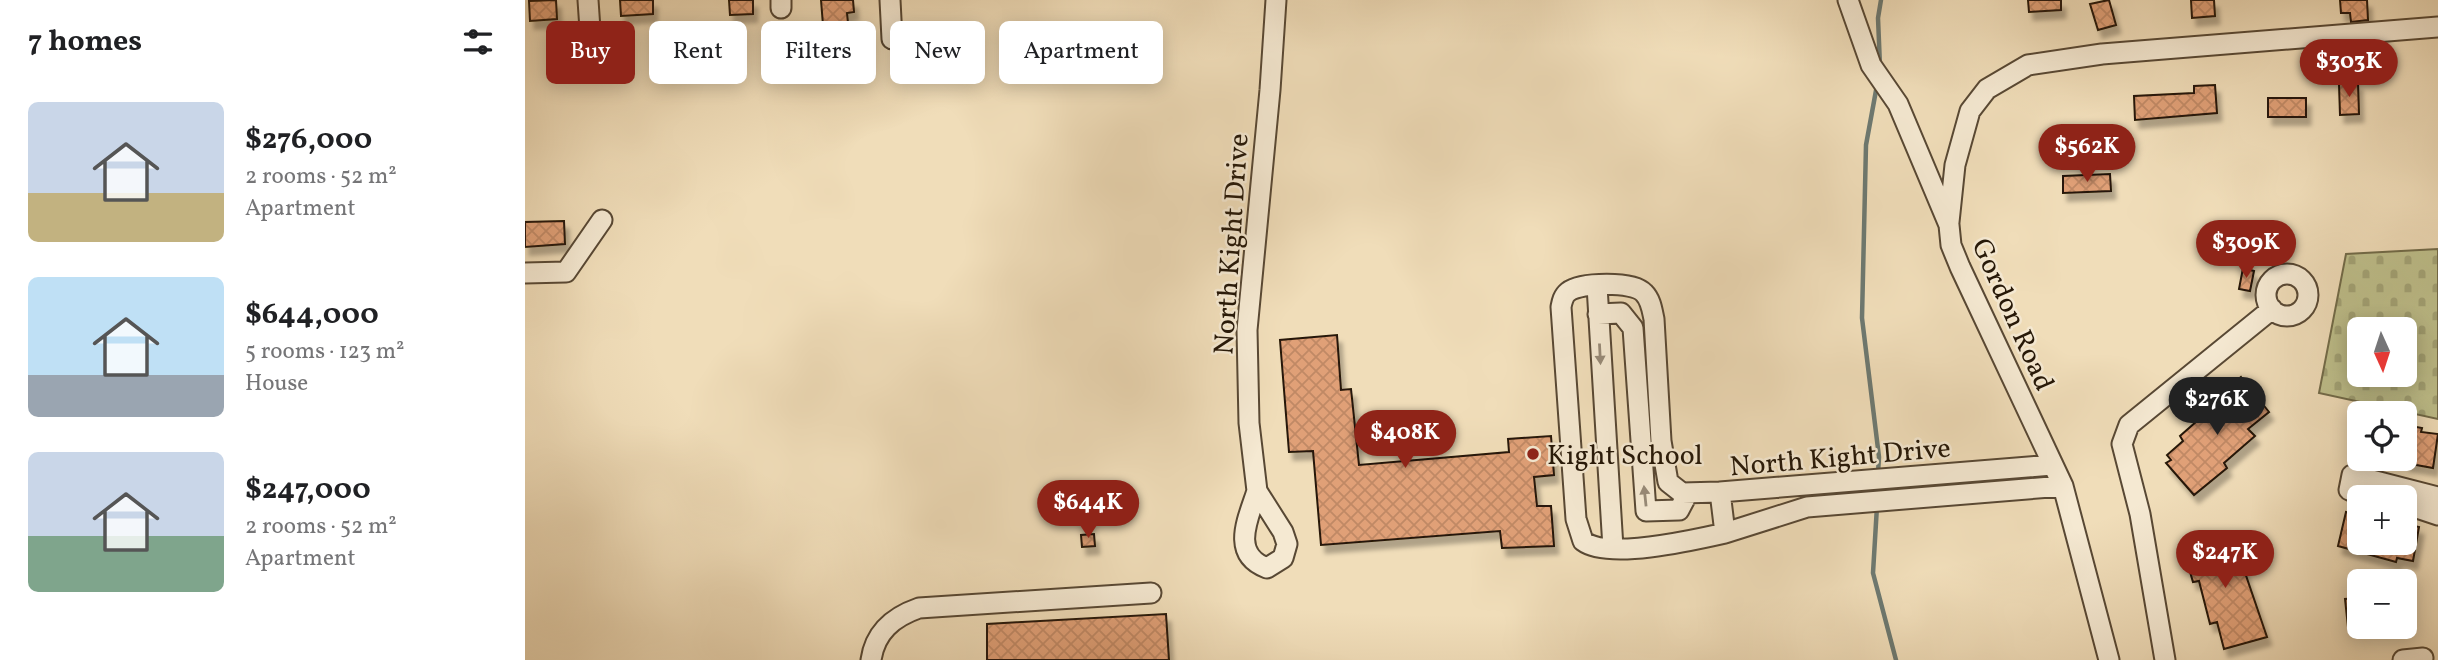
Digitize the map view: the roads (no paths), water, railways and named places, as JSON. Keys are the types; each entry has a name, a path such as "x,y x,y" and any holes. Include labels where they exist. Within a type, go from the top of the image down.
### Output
{"street":[{"path":"588,0 589,21"},
{"path":"890,0 891,21"},
{"name":"North Kight Drive","path":"1257,491 1249,423 1247,330 1276,0"},
{"name":"Gordon Road","path":"1848,0 1871,65 1898,104 1949,225 1951,245 1960,267 2063,486 2109,660"},
{"path":"1949,225 1955,165 1970,111 1987,89 2028,65 2102,54 2438,27"},
{"path":"525,273 566,272 602,220"},
{"path":"1597,286 1613,548"},
{"path":"1720,492 1688,493 1675,489 1668,482 1664,469 1651,303 1643,291 1632,286 1597,286 1568,292 1561,307 1578,531 1590,546 1613,548 1658,545 1725,533"},
{"path":"2165,660 2140,514 2122,444 2129,425 2272,309"},
{"path":"1598,314 1621,313 1633,328 1646,511 1679,510 1688,493"},
{"name":"North Kight Drive","path":"2052,465 1720,492 1725,533 1807,507 2063,486"},
{"path":"2417,500 2436,505"},
{"path":"2417,504 2436,505"},
{"path":"871,660 876,641 890,622 919,608 1150,593"},
{"path":"2403,660 2423,658"}],"waterway":[{"path":"1880,66 1878,18 1881,0"},
{"path":"1877,85 1866,145 1862,318 1879,457 1878,473"},
{"path":"1877,506 1873,573 1896,660"}],"place":[{"name":"Kight School","path":"1533,454"}]}
